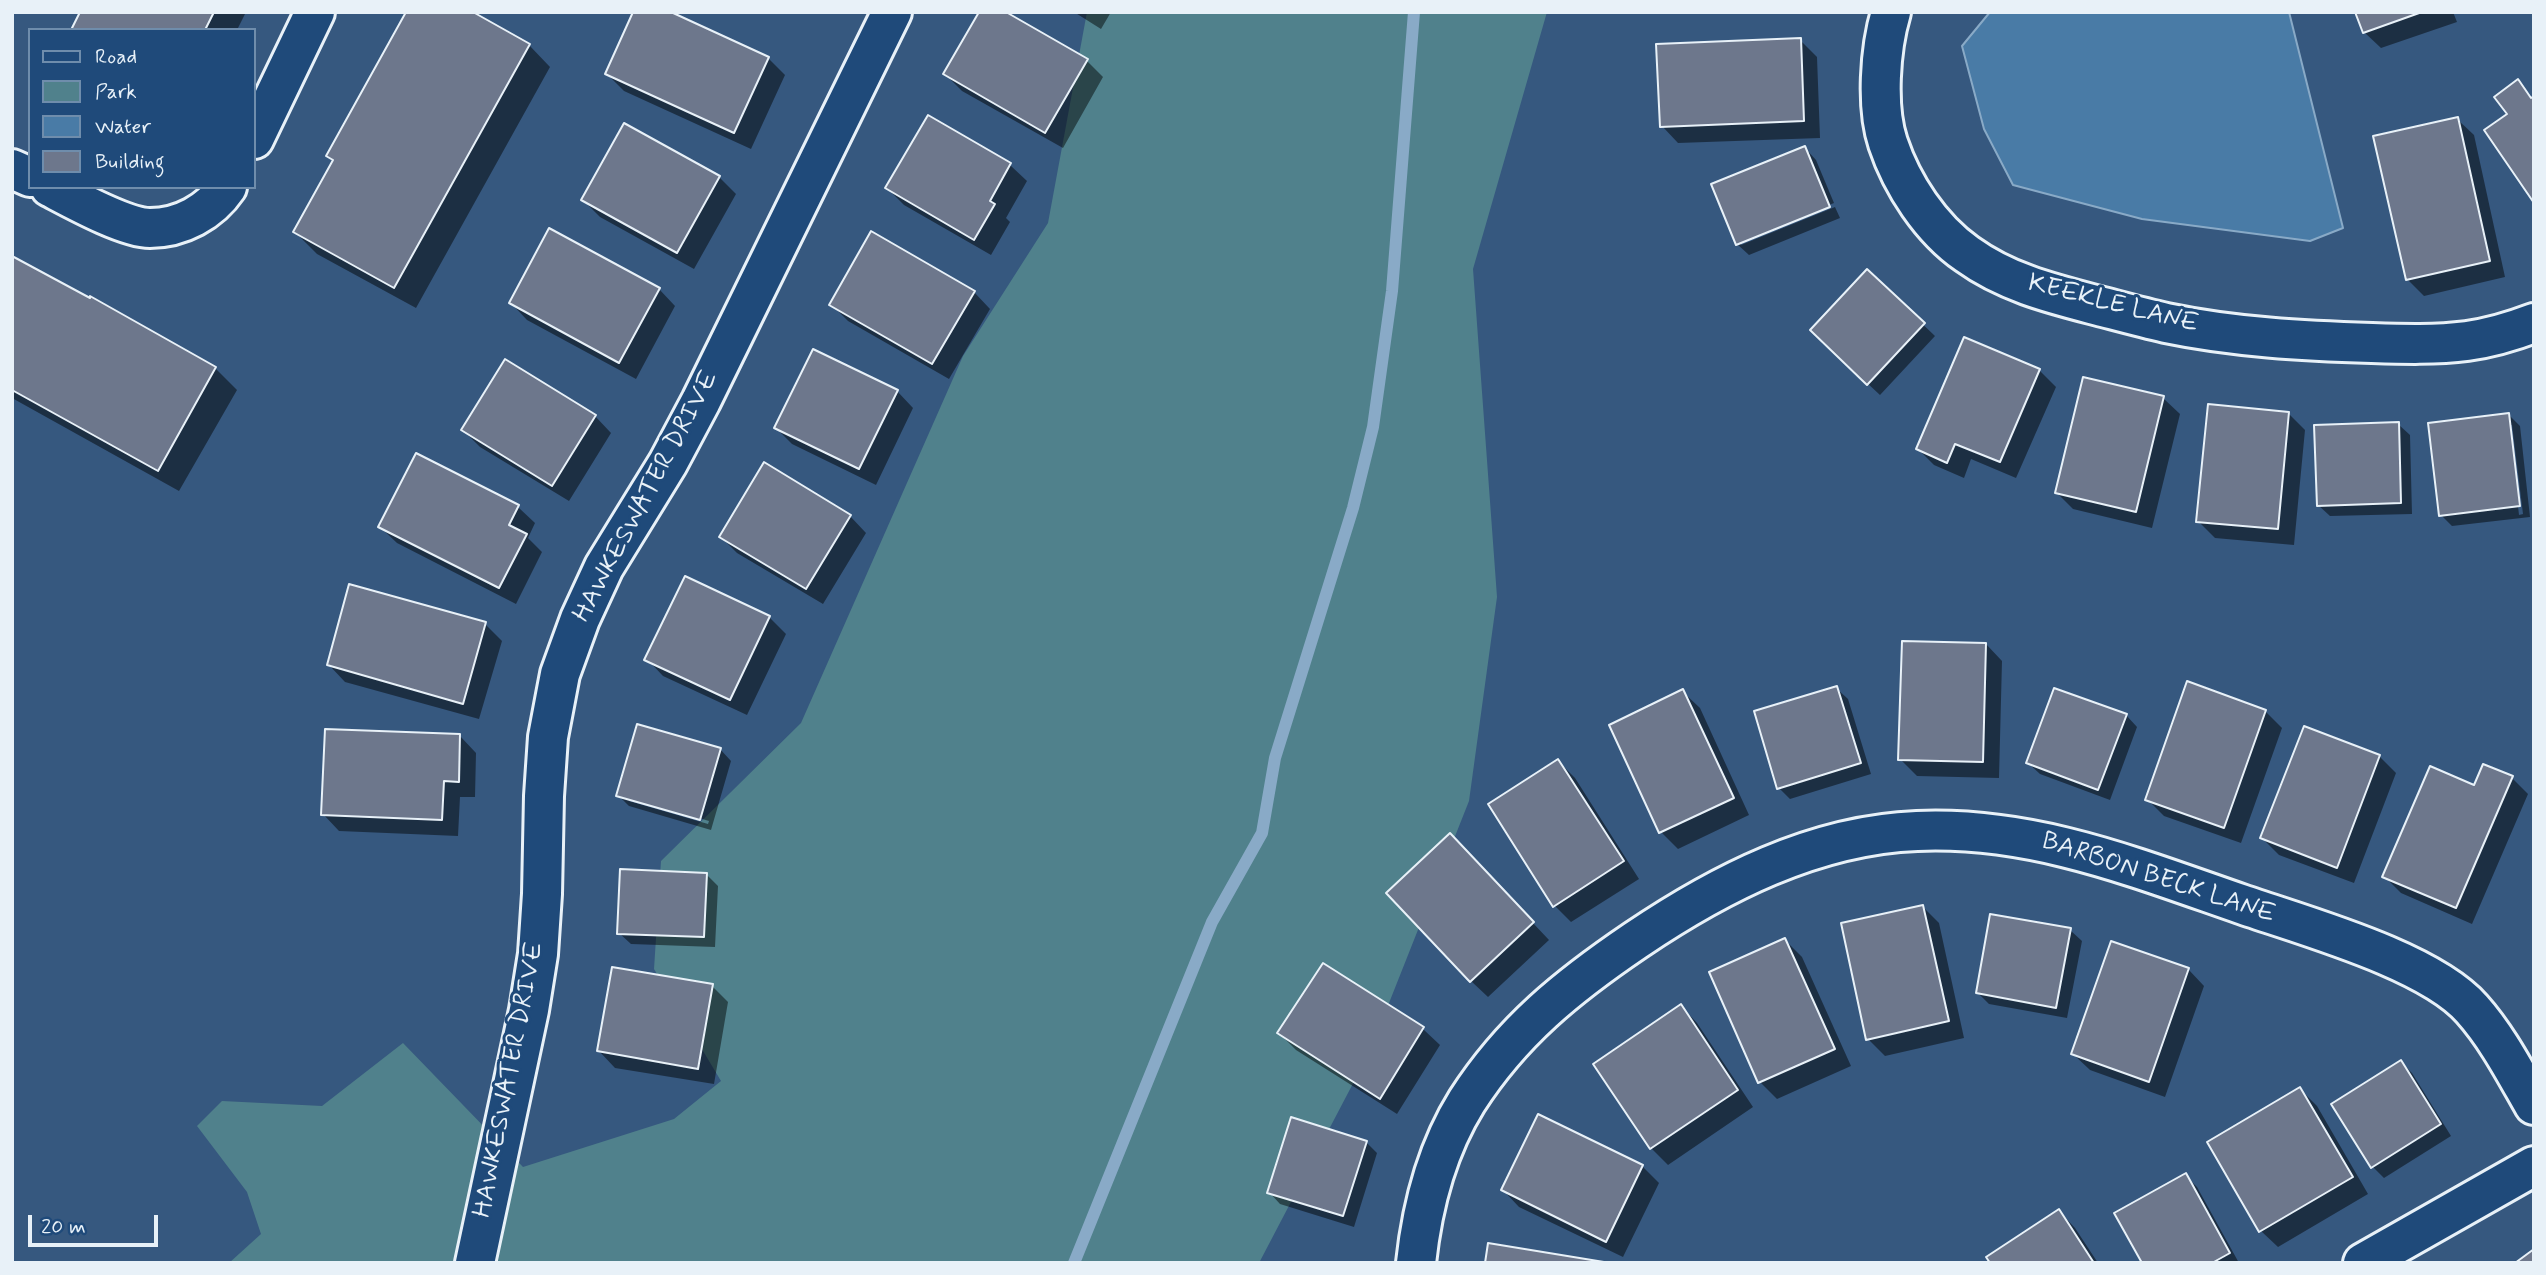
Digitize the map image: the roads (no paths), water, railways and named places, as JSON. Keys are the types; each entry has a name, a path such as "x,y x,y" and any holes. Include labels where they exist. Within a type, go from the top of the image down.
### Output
{"street":[{"path":"256,135 315,12"},
{"name":"KEEKLE LANE","path":"1891,12 1884,53 1881,100 1888,142 1905,180 1930,219 1965,254 2003,277 2045,292 2167,323 2265,337 2406,344 2467,341 2534,323"},
{"name":"HAWKESWATER DRIVE","path":"475,1263 529,1010 538,954 548,737 560,674 580,619 604,567 640,511 695,411 884,15"},
{"path":"12,169 28,176"},
{"path":"54,189 112,218 148,229 184,223 217,202 227,189"},
{"name":"BARBON BECK LANE","path":"1416,1263 1420,1228 1436,1168 1466,1103 1505,1049 1552,1001 1685,907 1738,878 1795,855 1867,837 1915,831 1965,831 2012,835 2064,846 2125,863 2371,950 2413,968 2443,985 2470,1006 2496,1039 2534,1104"},
{"path":"2363,1263 2534,1166"}],"water":[{"path":"1990,12 2289,12 2343,228 2310,241 2142,219 2013,185 1984,129 1962,46"}],"waterway":[{"path":"1074,1263 1212,922 1262,833 1275,758 1353,508 1373,427 1392,291 1414,12"}]}
